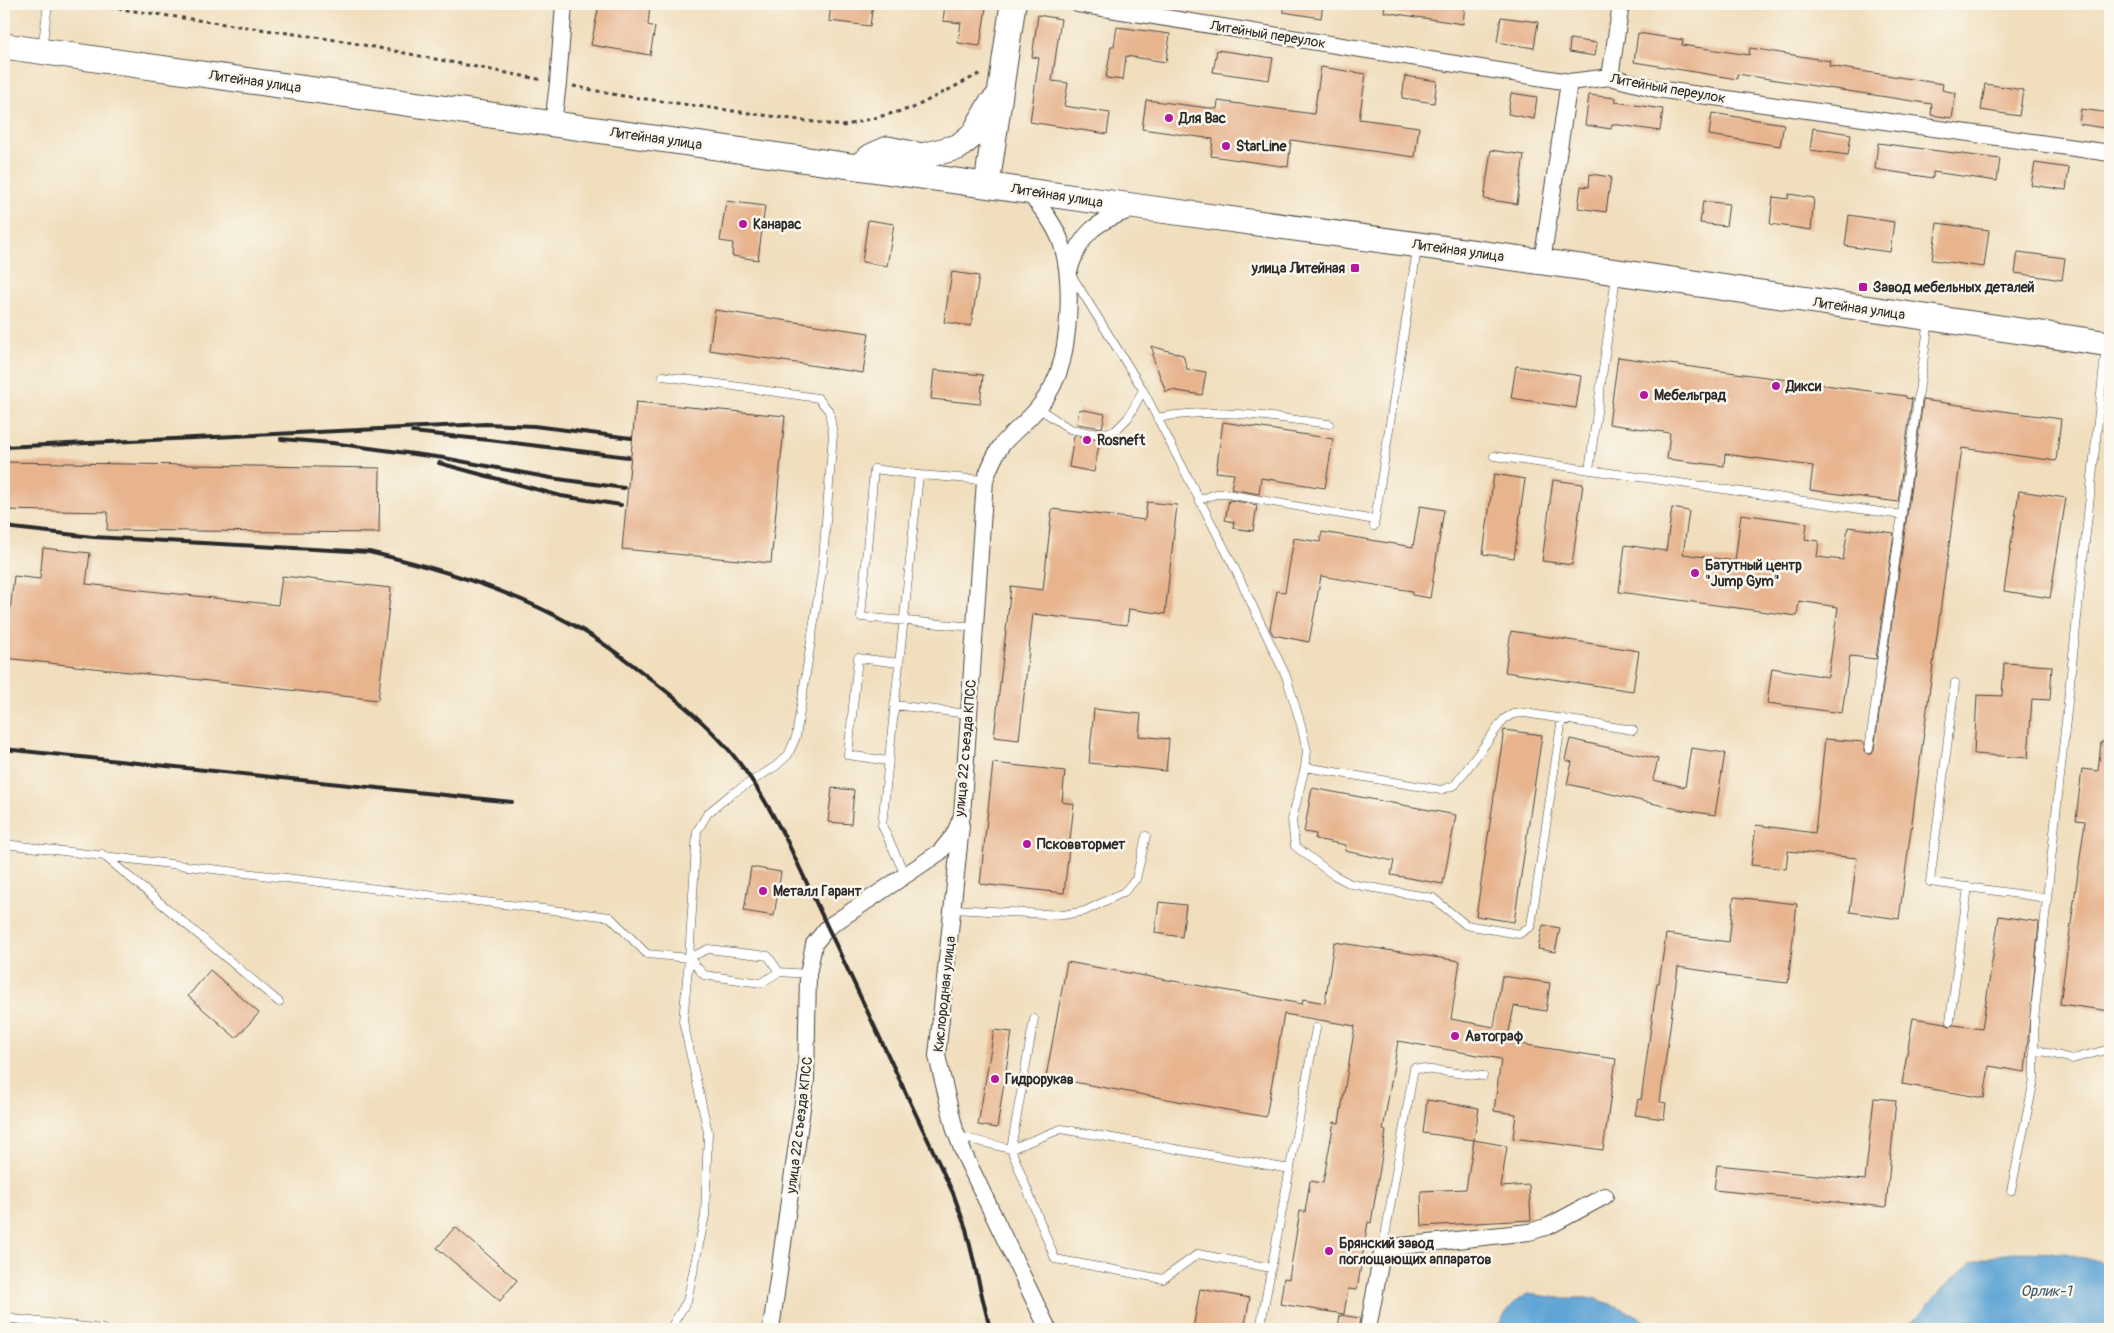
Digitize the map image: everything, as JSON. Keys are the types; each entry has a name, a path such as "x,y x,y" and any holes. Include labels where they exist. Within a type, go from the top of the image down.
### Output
{"main road":[{"path":"987,184 1013,4"},
{"name":"Литейная улица","path":"4,46 1139,207 1617,272 2108,344"},
{"path":"859,166 872,156 888,149 922,156 958,147 974,134 990,106 1000,96"}],"street":[{"path":"553,124 564,4"},
{"name":"Литейный переулок","path":"1078,4 1569,82 1610,77 1657,89 2110,153"},
{"path":"1610,77 1621,4"},
{"path":"1542,262 1569,82"},
{"name":"улица 22 съезда КПСС","path":"772,1329 806,1080 808,974 814,944 828,927 929,860 948,844 962,816 985,480 991,463 1001,447 1038,408 1052,388 1062,362 1066,334 1069,271 1059,238 1048,216 1026,190"},
{"path":"1069,271 1076,250 1096,225 1113,216 1139,207"},
{"name":"Кислородная улица","path":"962,816 937,1056 957,1136 964,1154 1048,1329"},
{"path":"1368,1329 1383,1248 1529,1232 1549,1226 1605,1196"}],"lane":[{"path":"42,51 48,4"},
{"path":"1199,500 1216,494 1227,494 1374,523 1418,245"},
{"path":"1069,271 1100,325 1142,390 1286,676 1307,751 1292,820 1295,846 1332,874 1351,884 1433,898 1466,925 1520,934 1531,926 1562,718"},
{"path":"1589,470 1617,272"},
{"path":"1869,749 1930,318"},
{"path":"2011,1191 2034,1080 2034,1020 2108,344"},
{"path":"663,376 818,398 829,411 833,435 822,571 796,737 788,755 776,766 730,795 708,813 697,831 683,1021 708,1132 705,1216 687,1302 670,1329"},
{"path":"1038,408 1070,429 1098,434 1115,431 1128,418 1142,390"},
{"path":"1157,418 1178,414 1240,413 1329,424"},
{"path":"1494,456 1902,515"},
{"path":"974,627 861,617 874,469 919,475 985,480"},
{"path":"905,876 882,825 919,475"},
{"path":"888,761 848,755 858,658 899,663"},
{"path":"1955,683 1930,882 2047,898"},
{"path":"894,705 968,714"},
{"path":"1305,767 1441,790 1455,785 1504,719 1513,714 1562,718 1633,730"},
{"path":"953,909 1063,914 1085,911 1124,892 1136,879 1146,836"},
{"path":"4,844 102,854 610,916 647,954 689,958 708,949 768,956 780,972"},
{"path":"102,854 279,1002"},
{"path":"1950,1021 1968,887"},
{"path":"689,958 704,975 761,983 780,972 808,974"},
{"path":"1034,1019 1011,1149 1055,1259 1163,1279 1198,1254 1271,1268"},
{"path":"1260,1329 1316,1028"},
{"path":"2034,1049 2072,1059 2110,1049"},
{"path":"4,1079 5,1062"},
{"path":"1383,1248 1414,1068 1483,1076"},
{"path":"957,1136 1011,1149 1061,1130 1290,1169"},
{"path":"4,1318 102,1329"}],"water":[{"name":"Орлик-1","path":"2011,1252 2065,1253 2110,1265 2110,1329 1901,1329 1917,1318 1944,1287 1972,1262"},
{"path":"1528,1294 1559,1298 1593,1298 1624,1309 1658,1329 1496,1329 1513,1304"}],"building":[{"path":"599,4 650,4 648,25 655,27 650,55 591,45"},
{"path":"831,4 873,4 870,26 829,21"},
{"path":"945,4 986,8 980,46 958,43 961,23 943,21"},
{"path":"1283,4 1323,4 1321,18 1283,12"},
{"path":"1385,4 1465,4 1463,24 1384,12"},
{"path":"1038,15 1061,19 1052,81 1068,83 1064,106 1110,113 1107,134 1030,122 1039,58 1032,57"},
{"path":"1501,17 1538,22 1534,48 1497,42"},
{"path":"1117,27 1170,34 1166,62 1126,56 1123,80 1106,78 1111,46 1114,46"},
{"path":"1638,33 1683,40 1682,45 1749,55 1750,48 1830,61 1829,66 1943,84 1942,90 1956,93 1952,118 1931,115 1932,104 1737,74 1737,79 1634,62"},
{"path":"1570,39 1597,43 1595,56 1569,52"},
{"path":"1217,50 1273,58 1269,80 1213,72"},
{"path":"1321,67 1366,74 1359,119 1419,127 1415,157 1291,140 1288,167 1211,156 1213,139 1142,129 1146,100 1217,109 1218,101 1314,114"},
{"path":"1405,76 1437,81 1434,103 1402,98"},
{"path":"1985,84 2023,90 2019,116 1981,110"},
{"path":"1511,93 1537,97 1534,119 1508,114"},
{"path":"1589,95 1616,98 1615,102 1663,109 1660,131 1612,124 1611,129 1585,125"},
{"path":"2081,109 2110,113 2110,129 2079,124"},
{"path":"1712,113 1784,124 1780,146 1709,135"},
{"path":"1813,128 1851,134 1848,155 1810,150"},
{"path":"1878,143 2000,159 1997,181 1933,172 1933,178 1875,169"},
{"path":"1491,150 1524,155 1517,204 1484,199"},
{"path":"2035,163 2069,168 2066,190 2031,185"},
{"path":"1590,174 1611,177 1606,212 1578,208 1581,186 1589,187"},
{"path":"1789,194 1814,198 1811,230 1770,224 1773,197 1788,199"},
{"name":"Канарас","path":"726,201 765,206 758,260 732,256 733,243 720,241"},
{"path":"1703,201 1729,204 1726,226 1700,223"},
{"path":"1849,215 1894,222 1890,252 1845,246"},
{"path":"868,220 894,224 887,266 862,262"},
{"path":"1937,223 1989,230 1984,267 1932,260"},
{"path":"2018,252 2065,258 2062,280 2015,273"},
{"path":"952,272 979,276 971,326 944,322"},
{"path":"715,310 869,333 863,373 709,350"},
{"path":"1151,346 1183,355 1187,369 1206,372 1202,395 1171,390 1166,392 1152,355 1154,354"},
{"path":"1618,357 1906,396 1906,398 1912,399 1898,502 1810,490 1813,466 1725,454 1724,466 1667,459 1670,433 1609,424"},
{"path":"1516,366 1581,376 1576,408 1511,398"},
{"path":"934,370 983,375 980,404 931,399"},
{"path":"1923,400 2061,419 2056,461 1962,448 1899,919 1850,912 1857,858 1788,851 1786,869 1751,865 1756,825 1815,833 1825,739 1864,742 1864,751 1872,754 1874,750"},
{"path":"636,402 785,416 771,563 622,549"},
{"path":"1079,409 1105,414 1102,428 1077,424"},
{"path":"1223,422 1333,439 1325,488 1261,478 1259,494 1231,489 1234,474 1216,472"},
{"path":"1074,436 1100,439 1094,472 1069,467"},
{"path":"4,462 380,468 379,533 107,530 108,512 4,510"},
{"path":"1494,474 1525,479 1514,558 1483,554"},
{"path":"1553,480 1583,484 1572,565 1542,561"},
{"path":"2019,491 2066,498 2050,598 2004,591"},
{"path":"1229,500 1257,505 1253,531 1233,528 1234,522 1225,520"},
{"path":"1147,502 1177,505 1165,614 1129,609 1127,625 1033,614 1019,740 994,737 1011,586 1043,590 1052,509 1145,520"},
{"path":"1420,506 1444,510 1430,598 1412,595 1412,591 1321,576 1309,642 1273,635 1270,629 1277,591 1285,592 1294,538 1320,542 1322,532 1413,547"},
{"path":"1672,508 1689,511 1683,554 1735,561 1741,514 1807,523 1805,539 1819,541 1817,557 1843,560 1848,527 1894,533 1876,659 1850,656 1842,713 1767,703 1772,668 1828,677 1838,607 1799,601 1797,616 1619,592 1625,545 1666,551"},
{"path":"43,548 90,553 86,584 278,605 282,576 391,588 378,700 5,658 14,576 40,579"},
{"path":"1511,631 1639,651 1633,691 1505,672"},
{"path":"2004,663 2052,666 2050,700 2032,699 2028,758 1974,754 1977,695 2002,696"},
{"path":"1094,709 1141,714 1139,736 1169,739 1166,771 1089,763"},
{"path":"1504,730 1542,735 1514,922 1476,916"},
{"path":"1570,739 1658,759 1653,780 1685,787 1691,748 1725,753 1715,815 1682,810 1567,784 1572,762 1565,760"},
{"path":"2101,742 2110,743 2110,1011 2060,1004 2085,821 2076,820 2082,769 2098,771"},
{"name":"Псковвтормет","path":"993,763 1065,771 1062,802 1074,804 1064,893 980,884"},
{"path":"832,788 854,790 851,824 828,822"},
{"path":"1312,788 1456,815 1443,884 1391,875 1394,861 1345,851 1346,845 1315,839 1316,834 1304,832"},
{"name":"Металл Гарант","path":"751,867 781,872 774,916 744,911"},
{"path":"1734,897 1797,904 1788,983 1726,976 1726,974 1678,967 1660,1102 1666,1103 1664,1119 1635,1115 1638,1099 1641,1100 1657,983 1659,983 1666,934 1729,942"},
{"path":"1159,902 1186,905 1182,937 1155,933"},
{"path":"1999,916 2039,922 2025,1072 1989,1066 1984,1098 1902,1084 1913,1018 1945,1023 1949,1026 1982,1029"},
{"path":"1543,925 1560,928 1555,952 1538,949"},
{"path":"1334,942 1460,961 1451,1019 1494,1027 1502,976 1550,983 1546,1011 1514,1006 1507,1042 1616,1059 1603,1150 1513,1138 1516,1114 1494,1111 1501,1059 1398,1041 1383,1130 1386,1131 1371,1223 1368,1222 1357,1290 1348,1289 1344,1314 1280,1304 1284,1278 1289,1279 1300,1211 1305,1212 1310,1181 1323,1183 1334,1122 1339,1123 1355,1026 1284,1014 1266,1117 1046,1077 1067,962 1302,1004 1303,999 1325,1003"},
{"path":"210,970 259,1013 236,1038 188,996"},
{"name":"Гидрорукав","path":"994,1030 1012,1032 997,1128 978,1125"},
{"path":"1874,1098 1896,1100 1886,1207 1714,1190 1717,1165 1865,1180"},
{"path":"1427,1100 1479,1108 1474,1140 1423,1133"},
{"path":"1474,1140 1507,1146 1501,1187 1529,1185 1531,1220 1422,1226 1421,1191 1466,1189"},
{"path":"455,1227 517,1280 500,1301 437,1248"},
{"path":"1200,1289 1250,1298 1244,1329 1193,1329"},
{"path":"1340,1315 1360,1318 1358,1329 1338,1329"}],"railway":[{"path":"4,447 486,424 534,426 631,438"},
{"path":"412,432 628,457"},
{"path":"281,439 332,443 444,458 551,478 624,488"},
{"path":"439,463 561,496 621,505"},
{"path":"4,527 93,537 369,552 395,558 449,573 501,591 551,613 605,645 675,698 698,718 737,760 758,789 787,841 953,1193 966,1229 990,1329"},
{"path":"4,749 512,802"}],"place":[{"name":"Для Вас","path":"1169,118"},
{"name":"StarLine","path":"1226,146"},
{"name":"Канарас","path":"743,224"},
{"name":"улица Литейная","path":"1355,268"},
{"name":"Завод мебельных деталей","path":"1863,287"},
{"name":"Дикси","path":"1776,386"},
{"name":"Мебельград","path":"1644,395"},
{"name":"Rosneft","path":"1087,440"},
{"name":"Батутный центр \"Jump Gym\"","path":"1695,573"},
{"name":"Псковвтормет","path":"1027,844"},
{"name":"Металл Гарант","path":"763,891"},
{"name":"Автограф","path":"1455,1036"},
{"name":"Гидрорукав","path":"995,1079"},
{"name":"Брянский завод поглощающих аппаратов","path":"1329,1251"}]}
